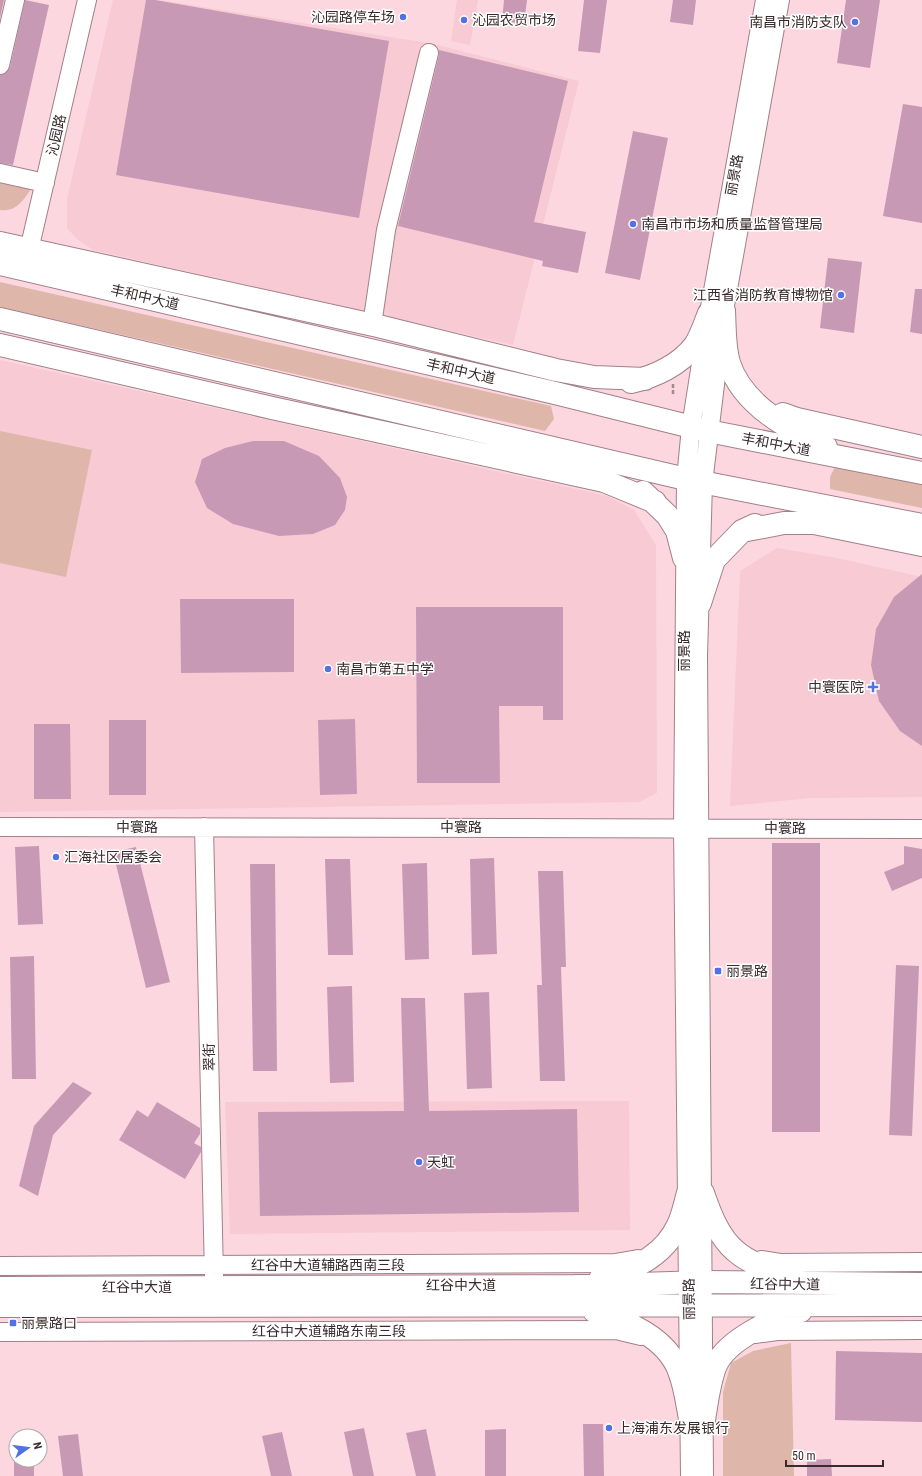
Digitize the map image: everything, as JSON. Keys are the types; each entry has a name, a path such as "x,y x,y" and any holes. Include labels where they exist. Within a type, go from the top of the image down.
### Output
{"main road":[{"path":"0,243 27,259 372,325 556,370 594,377 645,379"},
{"name":"丰和中大道","path":"0,264 27,259 699,429 922,473"},
{"path":"555,393 592,389 645,379 660,373 679,360 695,344 717,312"},
{"path":"717,312 730,363 737,381 752,399 775,420 850,459"},
{"path":"0,319 694,481 922,525"},
{"path":"0,345 272,408 604,481 655,502"},
{"path":"752,399 797,419 922,447"},
{"path":"587,456 627,480 655,502 667,515 677,531 684,558"},
{"path":"700,604 714,560 742,532 764,521 833,508"},
{"path":"742,532 784,523 814,523 922,545"},
{"path":"574,1296 607,1277 629,1269 656,1255 666,1246 695,1193 722,1238 736,1253 775,1272 820,1285"},
{"name":"红谷中大道","path":"0,1288 107,1287 214,1276 324,1285 574,1296 696,1305 922,1305"},
{"name":"红谷中大道","path":"0,1306 574,1296 696,1283 820,1285 922,1284"},
{"path":"574,1296 614,1316 656,1341 667,1351 679,1370 685,1392 697,1419"},
{"path":"697,1419 716,1364 730,1347 739,1339 772,1321 793,1312 826,1305"}],"street":[{"path":"0,65 15,0"},
{"name":"沁园路","path":"27,259 87,0"},
{"name":"丽景路","path":"704,1476 697,1419 692,827 684,558 699,429 765,0"},
{"name":"丽景路","path":"717,312 780,0"},
{"path":"372,325 386,230 429,53"},
{"path":"0,173 45,183"},
{"name":"丽景路","path":"692,827 700,604 694,481"},
{"name":"中寰路","path":"0,827 692,827 922,829"},
{"name":"翠街","path":"204,827 214,1276"},
{"path":"736,1253 780,1263 922,1262"},
{"name":"红谷中大道辅路西南三段","path":"0,1266 214,1276 616,1263 656,1255"},
{"name":"红谷中大道辅路东南三段","path":"0,1332 616,1330 656,1341"},
{"path":"739,1339 777,1331 922,1330"},
{"name":"丽景路","path":"690,1476 697,1419"}],"path":[{"path":"673,378 673,396"}],"shaded area":[{"path":"113,0 159,0 434,44 579,81 513,345 93,250 77,239 67,228 67,199"},
{"name":"沁园农贸市场","path":"457,0 478,0 470,45 451,41"},
{"path":"0,174 36,181 22,202 12,209 0,210"},
{"path":"0,282 551,406 554,419 545,431 0,307"},
{"name":"南昌市第五中学","path":"0,360 607,496 634,510 656,545 657,793 639,802 0,812"},
{"path":"0,431 92,450 66,577 0,563"},
{"path":"835,467 922,484 922,508 830,489 830,477"},
{"path":"777,548 837,558 922,577 922,797 811,798 730,806 740,571"},
{"name":"天虹","path":"629,1101 630,1230 230,1234 225,1102"},
{"path":"791,1343 794,1476 723,1476 723,1392 731,1363 753,1351"}],"building":[{"path":"0,0 4,0 0,18"},
{"path":"25,0 49,5 13,165 0,163 0,75 7,72 10,67"},
{"path":"146,0 155,0 389,41 359,218 116,175"},
{"path":"504,0 527,0 524,24 502,21"},
{"path":"584,0 607,0 600,53 578,51"},
{"path":"673,0 696,0 693,25 670,22"},
{"path":"846,0 880,0 870,68 837,63"},
{"path":"439,50 568,81 534,222 586,232 578,273 542,266 543,261 398,226"},
{"path":"903,104 922,107 922,223 883,216"},
{"path":"633,131 668,138 640,280 605,273"},
{"name":"江西省消防教育博物馆","path":"828,258 862,262 854,333 820,328"},
{"path":"915,289 922,289 922,334 910,332"},
{"path":"253,441 284,441 319,456 340,478 347,497 345,510 335,525 313,534 279,536 233,524 207,508 195,482 202,459 225,448"},
{"path":"922,574 922,746 900,731 879,701 871,665 876,629 894,597"},
{"path":"180,599 294,599 294,672 181,673"},
{"path":"416,607 563,607 563,720 543,720 543,706 499,706 500,783 417,783"},
{"path":"355,719 357,794 320,795 318,720"},
{"path":"109,720 146,720 146,795 109,795"},
{"path":"34,724 70,724 71,799 34,799"},
{"path":"772,843 820,843 820,1132 772,1132"},
{"path":"39,846 43,924 18,925 15,847"},
{"path":"904,846 922,849 922,878 892,891 884,872 904,864"},
{"path":"136,847 170,982 146,988 113,852"},
{"path":"494,858 497,954 472,955 470,859"},
{"path":"325,859 350,859 353,955 328,955"},
{"path":"427,863 429,959 405,960 402,864"},
{"path":"250,864 275,864 277,1071 253,1071"},
{"path":"538,871 563,871 566,967 561,967 565,1081 540,1081 537,985 542,985"},
{"path":"34,956 36,1079 12,1079 10,957"},
{"path":"896,965 919,966 912,1136 889,1135"},
{"path":"352,986 354,1082 330,1083 327,987"},
{"path":"489,992 492,1088 467,1089 464,993"},
{"name":"天虹","path":"401,998 425,998 429,1111 577,1109 579,1212 260,1216 258,1112 404,1111"},
{"path":"73,1082 92,1093 53,1135 38,1196 19,1186 34,1126"},
{"path":"157,1102 200,1128 200,1134 194,1143 201,1147 201,1152 185,1179 119,1140 137,1110 148,1117"},
{"path":"836,1351 922,1353 922,1422 835,1420"},
{"path":"583,1424 603,1424 604,1476 584,1476"},
{"path":"364,1428 374,1476 353,1476 344,1432"},
{"path":"426,1429 436,1476 416,1476 406,1433"},
{"path":"506,1429 506,1476 485,1476 485,1430"},
{"path":"282,1432 292,1476 271,1476 262,1436"},
{"path":"78,1434 83,1476 63,1476 58,1436"},
{"path":"831,1459 832,1476 807,1476 807,1460"},
{"path":"14,1468 34,1468 34,1476 14,1476"}],"place":[{"name":"沁园路停车场","path":"403,17"},
{"name":"沁园农贸市场","path":"464,20"},
{"name":"南昌市消防支队","path":"855,22"},
{"name":"南昌市市场和质量监督管理局","path":"633,224"},
{"name":"江西省消防教育博物馆","path":"841,295"},
{"name":"南昌市第五中学","path":"328,669"},
{"name":"中寰医院","path":"873,687"},
{"name":"汇海社区居委会","path":"56,857"},
{"name":"丽景路","path":"718,971"},
{"name":"天虹","path":"419,1162"},
{"name":"丽景路口","path":"13,1323"},
{"name":"上海浦东发展银行","path":"609,1428"}]}
